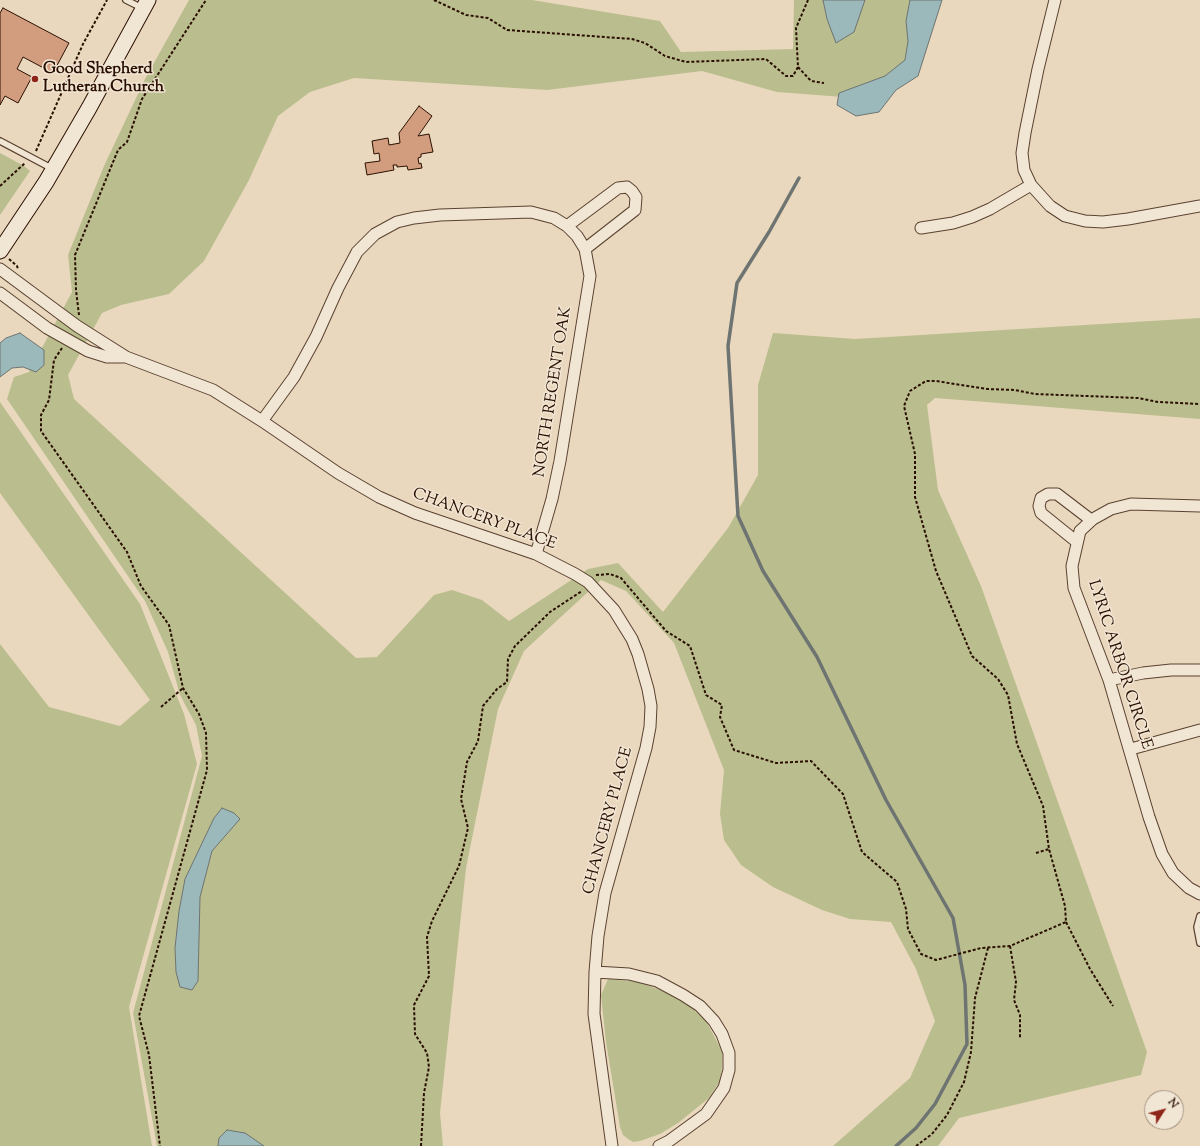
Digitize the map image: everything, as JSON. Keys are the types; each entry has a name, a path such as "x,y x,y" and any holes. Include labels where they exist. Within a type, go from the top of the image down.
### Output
{"street":[{"path":"1055,0 1038,69 1022,153 1023,164 1031,185 1050,206 1065,216 1085,220 1103,222 1128,219 1200,206"},
{"path":"0,251 53,170 89,108 145,4"},
{"path":"921,228 953,223 972,217 990,209 1031,185"},
{"path":"262,421 294,377 316,337 338,288 357,252 375,234 397,222 440,214 531,212 554,218 568,226 618,188 627,187 632,191 636,198 635,210 585,249"},
{"name":"NORTH REGENT OAK","path":"536,554 552,499 570,406 590,276 585,249 577,236 568,226"},
{"name":"CHANCERY PLACE","path":"0,268 77,326 126,357 213,390 262,421 338,473 379,497 415,513 536,554 588,582 614,610 632,639 644,672 651,706 650,727 646,748 605,892 598,936 594,1014 612,1146"},
{"name":"CHANCERY PLACE","path":"0,293 67,341 88,352 107,357 126,357"},
{"path":"1077,542 1041,514 1039,506 1041,498 1048,494 1056,494 1091,520"},
{"name":"LYRIC ARBOR CIRCLE","path":"1200,506 1131,504 1111,509 1091,520 1080,531 1072,566 1074,588 1109,680 1149,817 1162,854 1173,873 1189,888 1200,894"},
{"path":"1109,680 1164,670 1200,670"},
{"path":"1130,749 1200,730"},
{"path":"595,972 629,974 657,982 683,995 700,1006 714,1021 722,1034 729,1053 729,1070 724,1088 706,1114 669,1141 659,1146"}],"lane":[{"path":"126,0 145,4"},
{"path":"0,141 53,170"},
{"path":"1200,916 1197,928 1200,943"}],"path":[{"path":"0,186 31,158 37,148 83,44 107,0"},
{"path":"77,326 80,319 76,290 75,255 118,150 128,142 142,99 206,0"},
{"path":"434,0 466,15 488,18 506,30 632,39 645,43 665,56 686,62 766,59 786,76 793,76 798,67 796,28 808,0"},
{"path":"798,67 811,81 824,83"},
{"path":"67,341 54,360 49,400 41,415 41,431 127,552 141,586 169,625 183,688 200,714 206,733 207,770 140,1016 149,1055 160,1146"},
{"path":"1113,1006 1090,969 1066,922 1065,906 1049,849 1043,806 1017,744 1008,695 998,680 972,656 936,570 915,497 915,454 904,406 910,391 926,381 936,381 987,389 1015,390 1035,394 1138,398 1158,402 1200,404"},
{"path":"421,1146 424,1093 429,1067 427,1053 415,1034 414,1005 429,976 427,937 432,921 459,866 468,828 461,799 467,762 478,741 483,706 497,689 507,682 508,658 515,646 550,612 581,591 592,576 610,574 621,578 666,631 690,646 706,695 722,705 720,717 734,750 776,763 811,761 842,794 848,816 862,852 897,882 906,909 908,929 921,954 936,960 948,955 981,948 1010,946 1066,922"},
{"path":"161,707 183,688"},
{"path":"1036,853 1049,849"},
{"path":"1010,946 1016,982 1014,1000 1020,1015 1020,1038"},
{"path":"916,1146 932,1134 947,1115 964,1082 971,1052 975,998 988,948"}],"green space":[{"path":"189,0 532,0 660,21 681,52 793,49 794,0 934,0 917,64 856,98 777,92 702,71 547,90 354,78 310,92 278,116 249,180 204,261 169,294 121,305 102,313 68,375 74,399 356,658 377,657 434,595 452,590 482,600 509,621 588,569 618,563 663,612 728,528 758,475 758,385 773,333 855,339 1200,318 1200,419 935,398 927,405 938,490 981,586 1147,1052 1141,1075 959,1118 938,1146 833,1146 910,1078 935,1021 916,969 891,922 850,919 822,910 773,887 741,865 724,840 720,814 724,770 674,643 626,591 601,580 524,651 498,709 466,868 440,1113 443,1146 157,1146 133,1013 202,756 196,725 180,695 168,652 145,601 7,399 14,377 29,372 72,292 68,255 104,166 145,79"},
{"path":"0,153 24,166 30,171 0,215"},
{"path":"0,402 140,604 184,714 197,764 129,1007 152,1146 0,1146 0,644 49,707 120,726 150,700 0,493"},
{"path":"608,979 640,982 667,993 689,1005 706,1021 722,1051 720,1081 709,1098 678,1123 660,1134 640,1141 633,1142 628,1139 623,1135 620,1127 606,1042 601,995"}],"water":[{"path":"823,0 865,0 854,32 836,43 827,19"},
{"path":"910,0 942,0 918,76 896,90 879,112 856,116 837,105 839,93 885,76 905,60 908,41 906,21"},
{"path":"20,333 44,350 44,365 36,372 23,367 12,368 0,377 0,343 6,338"},
{"path":"222,808 234,813 240,819 212,851 200,897 198,981 192,990 180,987 176,972 175,948 179,911 185,879 214,818"},
{"path":"227,1130 245,1133 264,1146 218,1146 219,1138"}],"building":[{"path":"3,8 69,43 53,73 23,57 17,69 32,77 18,103 5,96 0,105 0,13"},
{"path":"419,106 432,116 418,136 429,134 433,152 421,154 421,157 418,158 419,164 421,163 422,168 408,170 407,166 397,167 397,165 393,165 394,170 367,175 365,163 380,161 379,153 374,154 372,141 388,138 389,145 400,143 399,133"}],"waterway":[{"path":"799,178 769,232 737,283 728,346 738,516 763,571 817,657 886,800 953,918 965,985 967,1044 935,1104 916,1128 896,1146"}],"place":[{"name":"Good Shepherd Lutheran Church","path":"35,79"}]}
